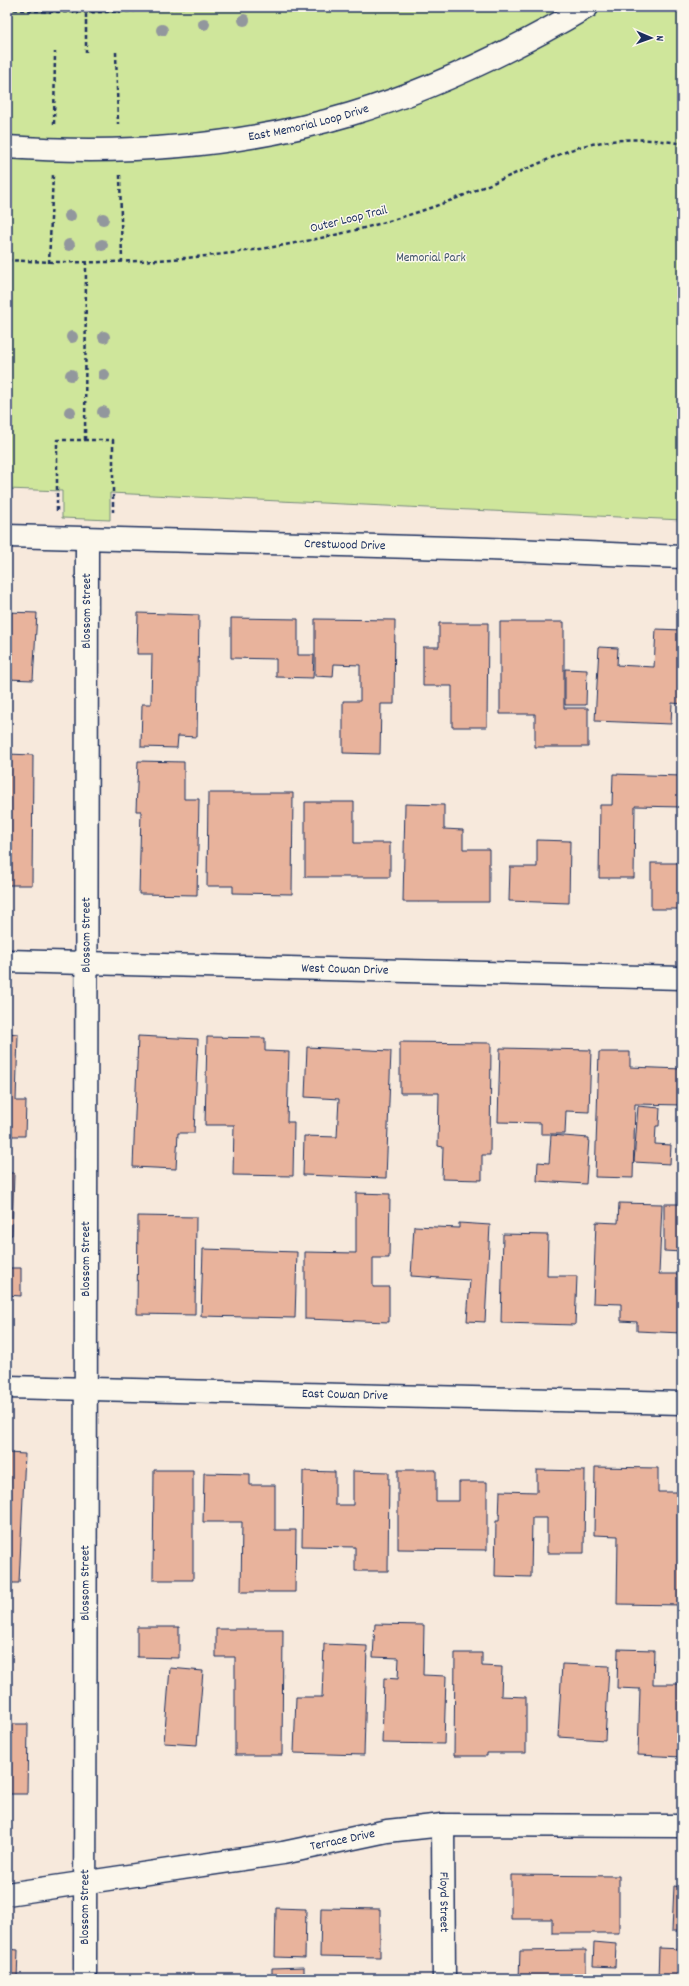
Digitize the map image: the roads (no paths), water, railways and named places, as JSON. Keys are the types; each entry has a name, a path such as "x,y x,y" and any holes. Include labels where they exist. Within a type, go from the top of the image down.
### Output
{"street":[{"name":"East Memorial Loop Drive","path":"7,147 54,150 119,149 236,139 292,129 351,114 416,91 485,62 587,7"},
{"name":"Crestwood Drive","path":"7,536 488,549 682,557"},
{"name":"Blossom Street","path":"85,1979 87,538"},
{"name":"West Cowan Drive","path":"7,961 682,978"},
{"name":"East Cowan Drive","path":"7,1387 682,1403"},
{"name":"Terrace Drive","path":"7,1894 283,1853 387,1831 443,1825 682,1826"},
{"name":"Floyd Street","path":"443,1825 444,1979"}],"park label":[{"name":"Memorial Park","path":"431,258"}]}
